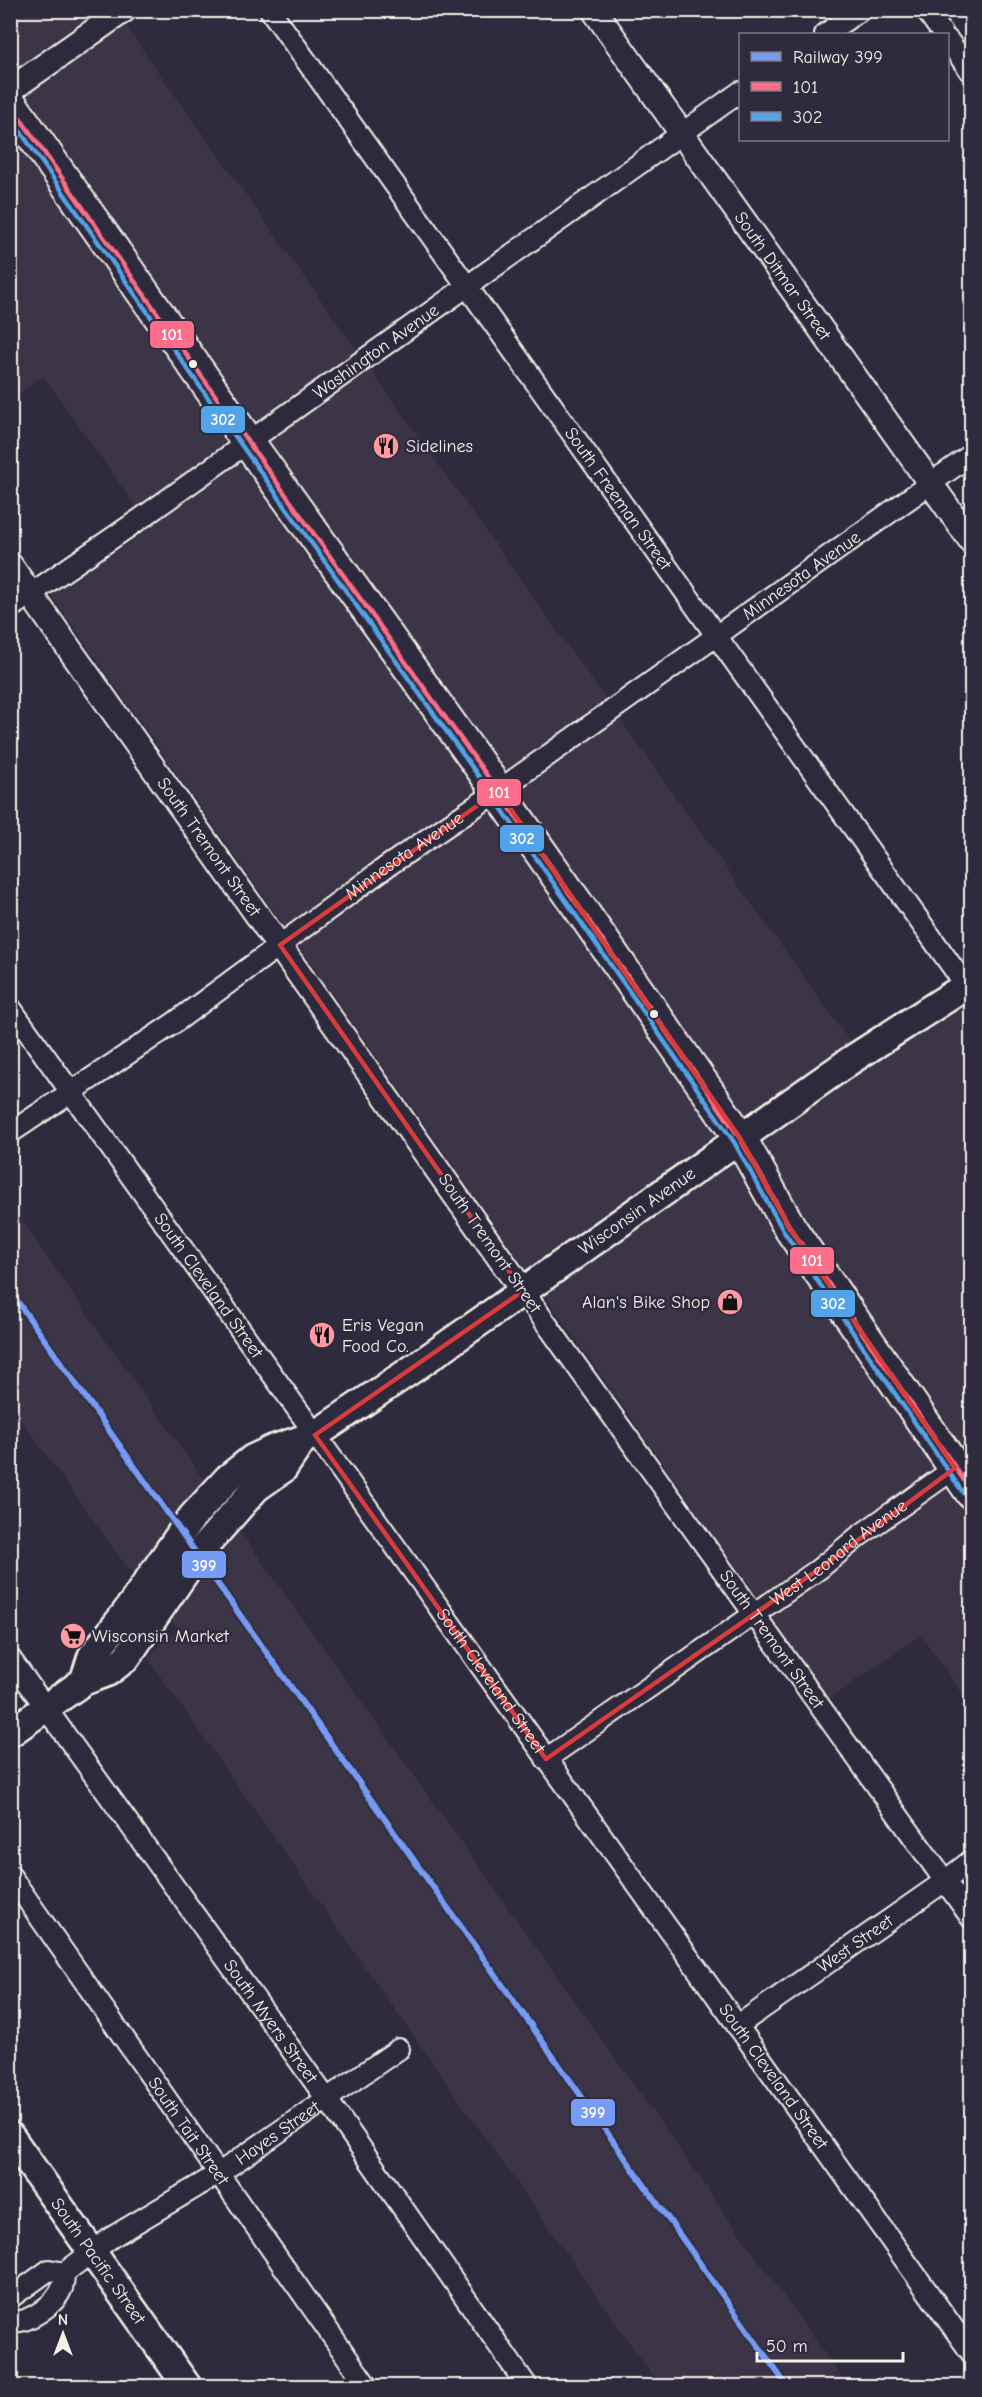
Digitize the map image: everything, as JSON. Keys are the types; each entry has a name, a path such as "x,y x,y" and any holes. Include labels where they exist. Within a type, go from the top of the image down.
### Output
{"main road":[{"path":"10,104 248,442 498,790 693,1070 740,1138 790,1228 963,1480"},
{"name":"Wisconsin Avenue","path":"10,1733 84,1681 108,1672 126,1658 197,1555 256,1488 283,1469 309,1438 523,1291 851,1060 969,984"},
{"name":"South Pacific Street","path":"10,2136 187,2386"}],"street":[{"path":"10,90 124,10"},
{"name":"South Freeman Street","path":"270,10 714,636 969,984"},
{"name":"South Ditmar Street","path":"594,10 972,542"},
{"path":"826,33 861,10"},
{"path":"926,10 943,33"},
{"path":"949,41 972,74"},
{"name":"Washington Avenue","path":"10,608 739,93"},
{"name":"Minnesota Avenue","path":"10,1133 73,1093 174,1023 386,867 972,454"},
{"name":"South Tremont Street","path":"10,565 523,1291 972,1919"},
{"name":"South Cleveland Street","path":"10,1007 73,1093 309,1438 546,1759 972,2354"},
{"name":"West Leonard Avenue","path":"546,1759 819,1569 859,1536 963,1480"},
{"name":"South Myers Street","path":"10,1658 326,2098 526,2386"},
{"name":"West Street","path":"737,2026 972,1860"},
{"name":"South Tait Street","path":"10,1875 367,2386"},
{"name":"Hayes Street","path":"10,2298 50,2270 64,2273 92,2251 218,2174 399,2049"},
{"path":"10,2321 22,2321 52,2303 62,2288 64,2273"}],"highlighted area":[{"path":"498,791 740,1138 790,1228 955,1468 819,1569 546,1759 315,1435 523,1291 280,945"}],"shaded area":[{"path":"11,11 115,11 868,1067 971,994 971,1706 921,1635 829,1699 51,595 151,528 43,376 11,399"},
{"path":"10,1204 848,2386 660,2386 148,1659 164,1638 172,1636 177,1628 124,1563 11,1406"}],"rail line":[{"name":"399","path":"10,1291 787,2386"}],"transit line":[{"name":"101","path":"10,104 498,791 693,1070 740,1138 790,1228 972,1492"},
{"name":"302","path":"10,117 492,795 687,1074 734,1142 784,1232 966,1497"}],"place":[{"name":"Sidelines","path":"386,446"},
{"name":"Alan's Bike Shop","path":"730,1302"},
{"name":"Eris Vegan Food Co.","path":"322,1335"},
{"name":"Wisconsin Market","path":"73,1636"}]}
